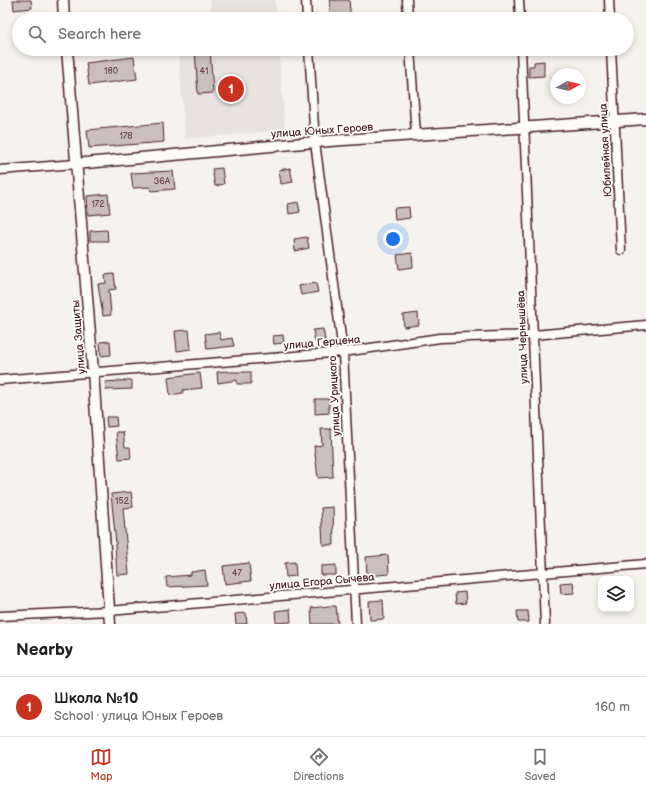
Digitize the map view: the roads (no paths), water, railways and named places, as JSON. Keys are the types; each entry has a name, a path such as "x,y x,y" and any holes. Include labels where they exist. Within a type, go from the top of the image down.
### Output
{"street":[{"path":"63,0 64,12"},
{"path":"306,0 307,12"},
{"path":"407,0 408,12"},
{"path":"519,0 520,12"},
{"path":"609,0 610,12"},
{"name":"улица Защиты","path":"67,56 110,624"},
{"name":"улица Урицкого","path":"309,56 315,142 343,352 356,624"},
{"path":"410,56 416,135"},
{"name":"улица Чернышёва","path":"521,56 545,624"},
{"name":"Юбилейная улица","path":"611,56 620,250"},
{"name":"улица Юных Героев","path":"0,170 315,142 646,119"},
{"name":"улица Герцена","path":"0,380 92,371 343,352 440,338 533,335 646,325"},
{"name":"улица Егора Сычева","path":"0,616 109,611 646,564"}],"place":[{"name":"Школа №10","path":"231,89"}]}
